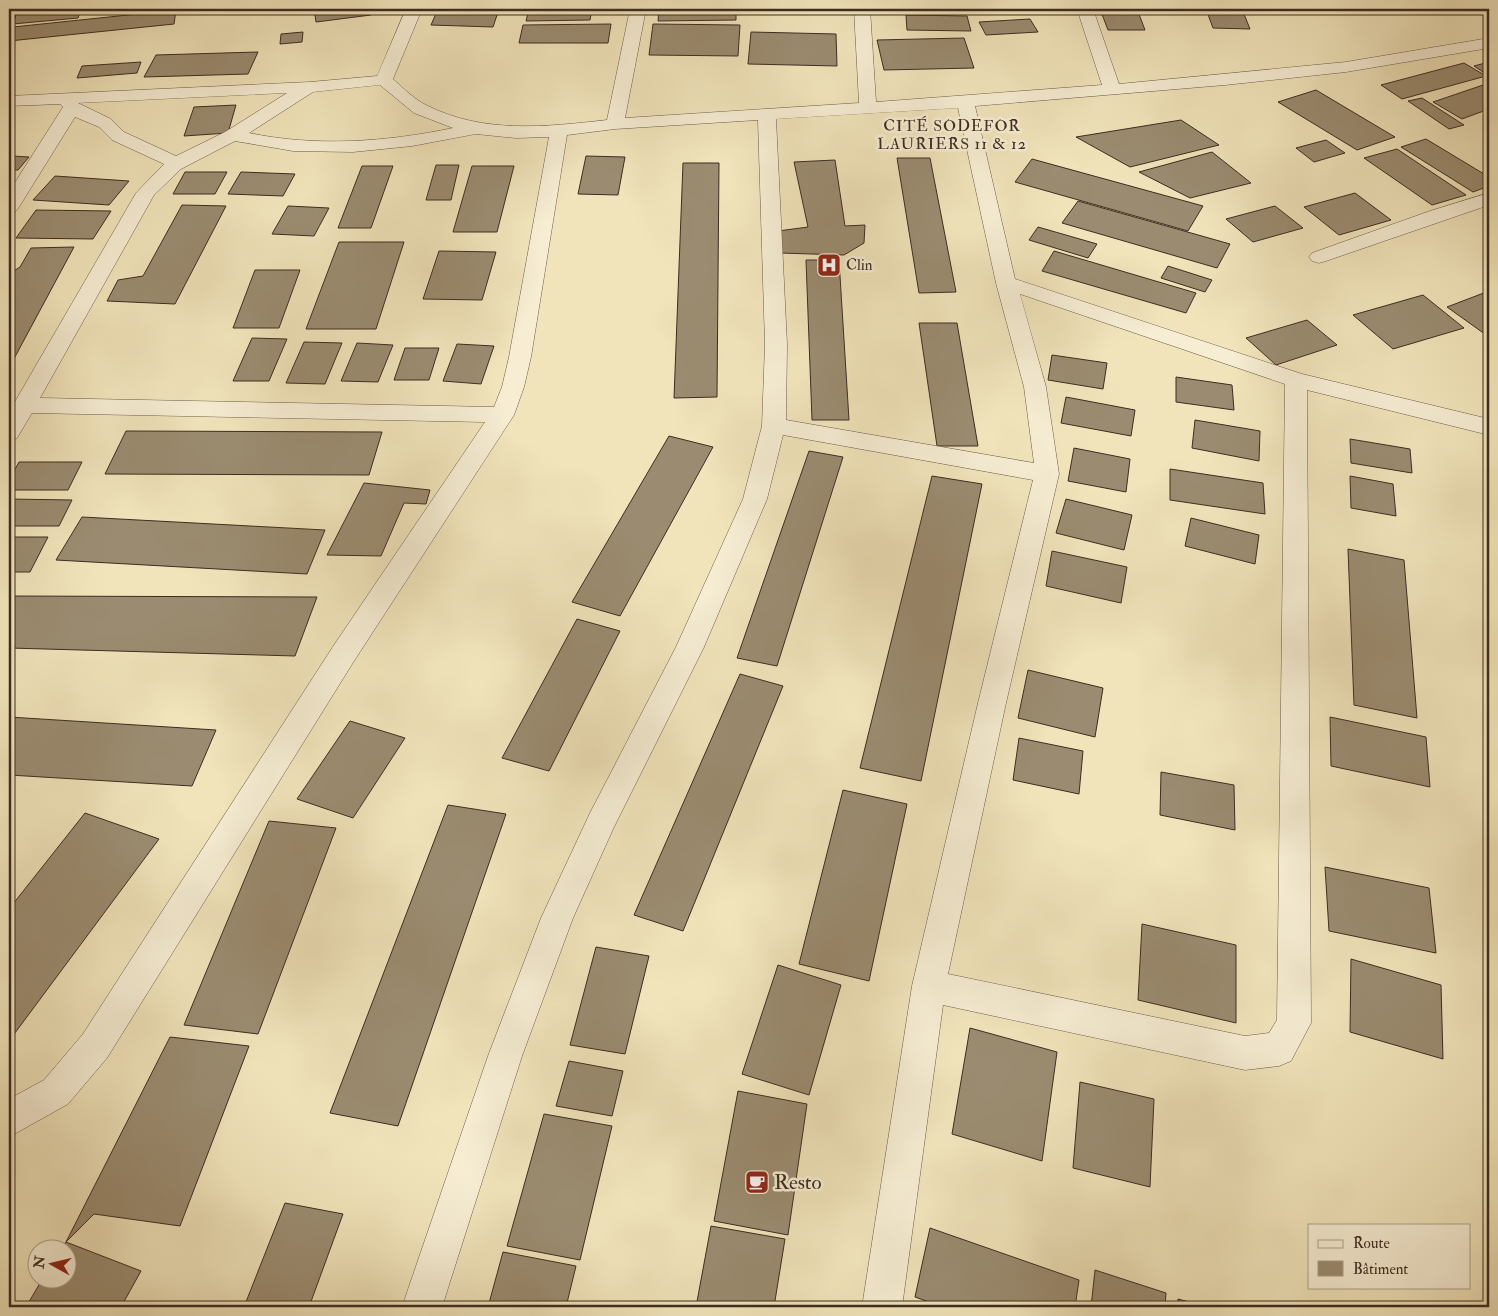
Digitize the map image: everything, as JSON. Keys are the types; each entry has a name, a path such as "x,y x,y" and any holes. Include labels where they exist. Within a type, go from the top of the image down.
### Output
{"street":[{"path":"384,80 414,9"},
{"path":"616,124 638,9"},
{"path":"862,9 868,108"},
{"path":"1085,9 1112,88"},
{"path":"9,101 68,103 310,87 384,80 418,108 473,130 507,134 559,131 616,124 965,102 1112,88 1225,80 1346,67 1489,43"},
{"path":"9,432 146,193 158,178 176,163 232,135 310,87"},
{"path":"882,1307 929,986 994,693 1047,474 1034,387 1006,283 965,102"},
{"path":"68,103 105,123 118,136 133,144 151,149 176,163"},
{"path":"9,207 68,103"},
{"path":"422,1307 505,1056 557,918 601,822 690,647 755,499 774,426 776,344 767,114"},
{"path":"232,135 288,146 362,148 420,142 473,130"},
{"path":"9,1119 56,1092 95,1046 344,653 502,415 513,387 520,357 559,131"},
{"path":"1319,258 1438,215 1489,199"},
{"path":"1006,283 1296,380 1489,427"},
{"path":"929,986 1245,1052 1279,1048 1294,1023 1296,380"},
{"path":"25,405 502,415"},
{"path":"774,426 1047,474"}],"building":[{"path":"18,9 81,9 78,18 13,24"},
{"path":"314,9 370,9 371,15 316,22"},
{"path":"438,9 499,9 493,27 431,25"},
{"path":"529,9 592,9 590,20 526,21"},
{"path":"659,9 736,9 736,20 658,21"},
{"path":"879,9 966,9 967,12 880,12"},
{"path":"1100,9 1137,9 1145,30 1108,30"},
{"path":"1206,9 1242,9 1250,29 1213,28"},
{"path":"176,10 174,24 9,41 13,27"},
{"path":"906,15 967,16 971,31 907,30"},
{"path":"1030,19 1038,32 986,35 979,22"},
{"path":"611,24 608,43 519,43 523,25"},
{"path":"653,24 740,25 738,56 649,55"},
{"path":"303,32 302,42 280,44 281,34"},
{"path":"751,32 836,34 837,66 748,64"},
{"path":"964,38 974,68 884,70 877,40"},
{"path":"258,52 248,74 144,77 156,55"},
{"path":"141,62 137,73 77,78 82,66"},
{"path":"1489,62 1489,76 1474,66"},
{"path":"1464,63 1486,76 1402,99 1381,85"},
{"path":"1489,83 1489,109 1462,119 1433,102"},
{"path":"1316,90 1395,137 1357,150 1278,102"},
{"path":"1422,98 1464,125 1449,129 1408,101"},
{"path":"236,105 228,133 184,136 194,107"},
{"path":"1181,120 1219,145 1130,167 1076,137"},
{"path":"1426,139 1489,177 1489,186 1473,192 1401,147"},
{"path":"1326,140 1345,153 1314,162 1296,148"},
{"path":"1397,149 1466,195 1432,205 1364,158"},
{"path":"1212,152 1251,183 1190,198 1139,172"},
{"path":"12,156 29,157 18,170 9,170 9,160"},
{"path":"586,156 625,157 618,195 578,194"},
{"path":"897,158 930,158 956,292 919,293"},
{"path":"1032,159 1203,206 1188,231 1015,182"},
{"path":"835,160 845,226 865,225 864,243 844,255 780,253 778,231 808,227 794,162"},
{"path":"683,163 719,163 717,397 674,398"},
{"path":"436,165 459,165 451,200 426,200"},
{"path":"362,166 393,166 371,228 338,228"},
{"path":"472,166 514,166 497,232 453,232"},
{"path":"185,172 227,172 215,194 173,194"},
{"path":"241,172 295,174 283,196 228,194"},
{"path":"55,176 129,181 109,205 33,200"},
{"path":"1355,193 1391,220 1339,235 1304,207"},
{"path":"1078,201 1230,244 1217,268 1062,223"},
{"path":"182,205 226,206 175,304 107,301 118,280 143,276"},
{"path":"288,206 329,208 314,236 272,234"},
{"path":"1275,206 1303,228 1253,242 1226,219"},
{"path":"36,210 111,211 93,239 16,238"},
{"path":"1038,227 1097,244 1088,258 1029,240"},
{"path":"339,242 404,242 376,329 306,329"},
{"path":"74,247 9,368 9,274 20,267 31,248"},
{"path":"439,251 496,252 482,300 423,299"},
{"path":"1054,251 1196,293 1186,313 1042,271"},
{"path":"806,260 839,260 849,420 812,420"},
{"path":"1168,266 1212,280 1205,292 1161,278"},
{"path":"255,270 300,270 279,328 233,328"},
{"path":"1489,291 1489,337 1447,307"},
{"path":"1423,295 1464,328 1393,349 1353,315"},
{"path":"1307,320 1337,345 1276,365 1246,338"},
{"path":"919,323 957,323 978,446 937,446"},
{"path":"252,338 287,339 269,381 233,381"},
{"path":"304,342 342,343 325,384 286,383"},
{"path":"357,343 393,345 378,382 341,381"},
{"path":"457,344 494,346 481,384 443,381"},
{"path":"405,348 439,348 429,380 394,380"},
{"path":"1052,355 1107,363 1103,389 1048,380"},
{"path":"1176,377 1232,385 1234,410 1176,402"},
{"path":"1066,397 1135,410 1131,436 1061,423"},
{"path":"1195,420 1260,431 1259,461 1192,448"},
{"path":"126,431 382,432 369,475 105,474"},
{"path":"669,436 713,447 620,616 572,602"},
{"path":"1350,439 1410,449 1412,473 1351,463"},
{"path":"1074,448 1130,459 1126,492 1068,481"},
{"path":"809,451 843,457 777,666 737,658"},
{"path":"1484,458 1489,459 1489,489 1488,489"},
{"path":"19,462 82,462 68,490 9,490 9,480"},
{"path":"1170,469 1263,483 1265,514 1170,500"},
{"path":"932,476 982,484 921,781 860,768"},
{"path":"1350,476 1393,484 1396,516 1351,508"},
{"path":"364,483 430,490 426,504 404,503 381,556 327,555"},
{"path":"9,499 72,500 59,526 9,526"},
{"path":"1066,499 1132,515 1124,550 1056,533"},
{"path":"82,517 325,530 307,574 56,560"},
{"path":"1191,518 1259,535 1255,564 1185,546"},
{"path":"9,537 48,537 30,572 9,572"},
{"path":"1348,549 1404,560 1417,718 1354,705"},
{"path":"1052,551 1127,567 1121,603 1046,586"},
{"path":"9,596 317,597 295,656 9,648"},
{"path":"577,619 620,631 549,771 502,758"},
{"path":"1028,670 1103,688 1095,737 1018,718"},
{"path":"740,674 783,686 683,931 634,915"},
{"path":"9,717 216,730 192,786 9,775"},
{"path":"1330,717 1426,737 1430,787 1331,766"},
{"path":"350,721 405,738 353,818 297,799"},
{"path":"1019,738 1083,751 1079,794 1013,780"},
{"path":"1161,772 1234,785 1235,830 1160,815"},
{"path":"843,790 907,804 869,981 799,964"},
{"path":"448,805 506,814 398,1126 330,1113"},
{"path":"85,813 159,839 9,1041 9,909"},
{"path":"269,821 336,828 258,1034 184,1025"},
{"path":"1325,867 1429,888 1436,953 1329,931"},
{"path":"1142,924 1236,945 1236,1023 1138,1000"},
{"path":"596,947 649,956 625,1054 570,1045"},
{"path":"1351,959 1441,985 1443,1059 1350,1032"},
{"path":"778,965 841,985 809,1095 742,1074"},
{"path":"970,1028 1057,1052 1042,1161 952,1134"},
{"path":"170,1037 249,1046 180,1226 94,1214 68,1238"},
{"path":"569,1061 623,1071 612,1116 556,1106"},
{"path":"1080,1082 1154,1099 1150,1187 1073,1168"},
{"path":"738,1091 807,1104 788,1235 714,1221"},
{"path":"544,1114 612,1126 580,1260 507,1246"},
{"path":"285,1203 343,1214 309,1307 244,1307"},
{"path":"711,1226 785,1239 774,1307 696,1307"},
{"path":"930,1228 1079,1280 1075,1307 943,1307 915,1297"},
{"path":"78,1247 141,1271 121,1307 26,1307 37,1288 78,1288"},
{"path":"503,1252 576,1266 566,1307 488,1307"},
{"path":"1095,1270 1166,1293 1165,1307 1091,1307"},
{"path":"1178,1299 1208,1307 1177,1307"}],"place":[{"name":"Clin","path":"829,265"},
{"name":"Resto","path":"757,1182"}],"district":[{"name":"CITÉ SODEFOR LAURIERS 11 & 12","path":"952,134"}]}
